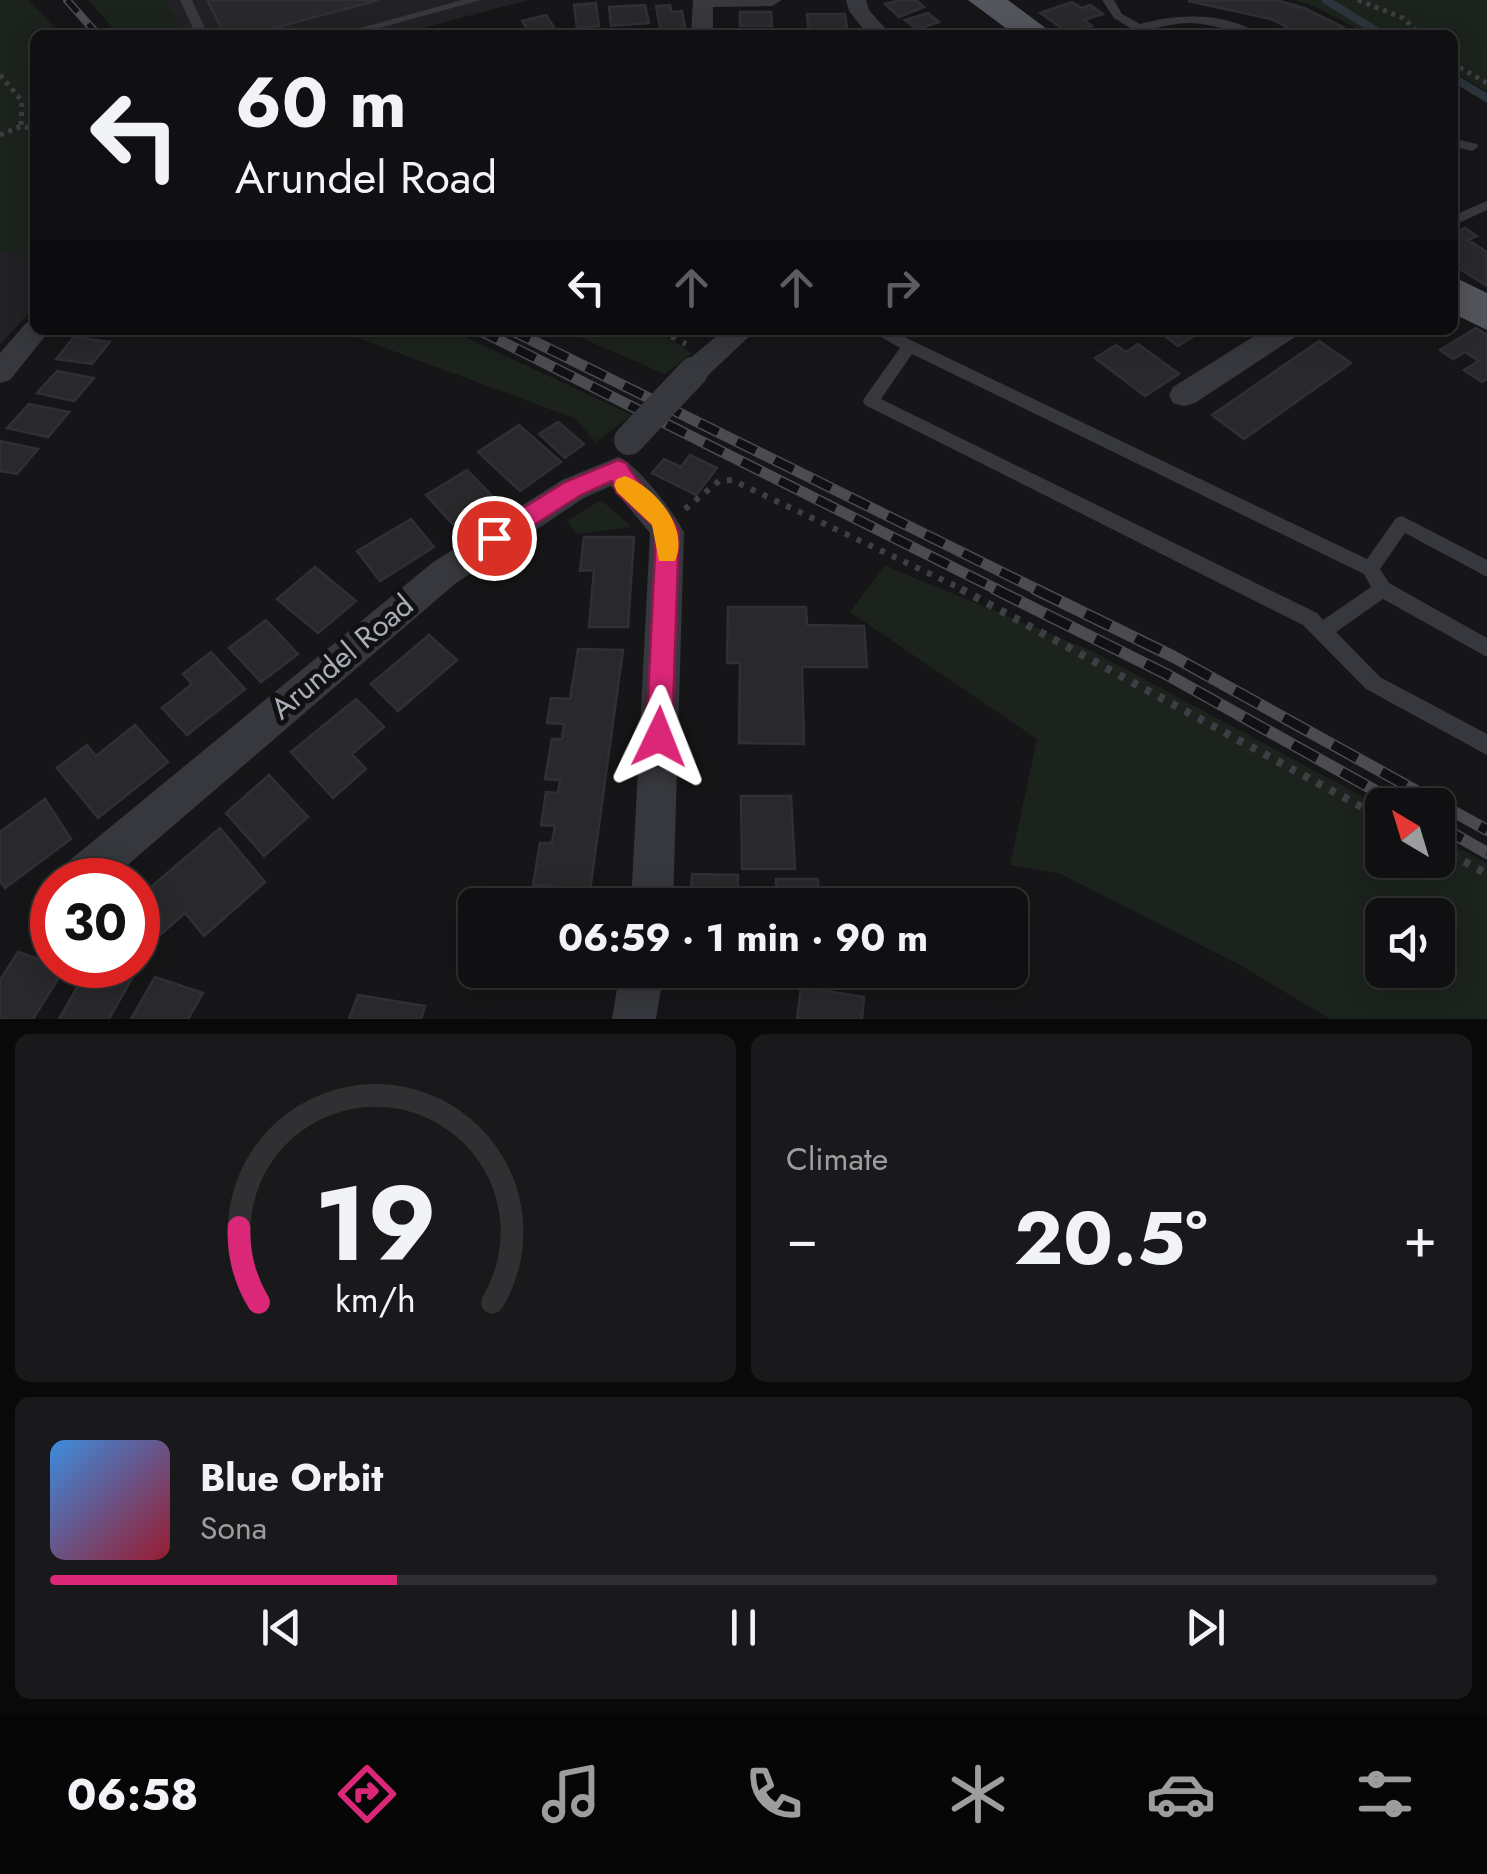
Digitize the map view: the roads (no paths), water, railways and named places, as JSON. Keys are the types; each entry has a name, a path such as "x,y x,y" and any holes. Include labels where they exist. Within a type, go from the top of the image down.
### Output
{"main road":[{"path":"985,0 1030,30"},
{"path":"1458,296 1487,314"}],"street":[{"path":"702,30 703,0 772,0"},
{"path":"856,0 859,11 876,30"},
{"path":"0,372 32,335"},
{"name":"Arundel Road","path":"105,858 444,572 623,455 693,372 736,335"},
{"path":"1184,395 1277,335"},
{"path":"623,455 625,486 661,519 667,532 655,888"},
{"path":"634,1019 639,988"}],"lane":[{"path":"186,0 200,30"},
{"path":"359,30 474,0"},
{"path":"1108,0 1118,16 1138,28"},
{"path":"1134,30 1160,21 1204,19 1239,30"},
{"path":"1458,144 1472,147"},
{"path":"1458,219 1487,205"},
{"path":"888,335 1370,569 1382,589 1487,648"},
{"path":"910,346 870,401 1310,619 1373,683 1487,745"},
{"path":"1370,569 1402,523 1487,570"},
{"path":"1324,631 1382,589"}],"waterway":[{"path":"1326,0 1375,30"},
{"path":"1458,81 1487,98"}],"railway":[{"path":"67,0 94,30"},
{"path":"489,335 1000,591"},
{"path":"521,335 1040,591"},
{"path":"995,589 1166,674 1371,788"},
{"path":"1035,589 1174,657 1487,830"},
{"path":"1455,835 1487,853"}]}
